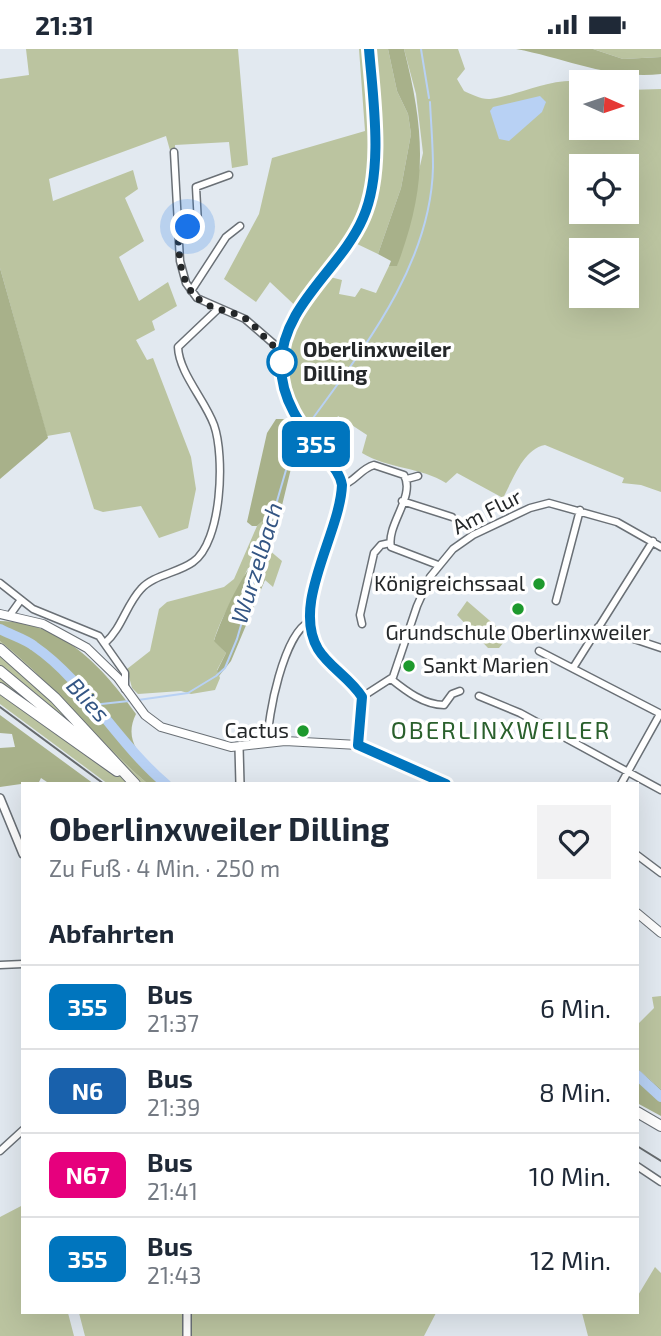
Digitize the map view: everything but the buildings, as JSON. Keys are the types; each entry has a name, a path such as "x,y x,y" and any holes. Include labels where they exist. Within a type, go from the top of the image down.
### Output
{"highway":[{"path":"0,649 27,672 133,782"},
{"path":"0,671 133,782"},
{"path":"0,688 132,782"},
{"path":"639,1113 661,1126"}],"main road":[{"path":"358,745 362,697 319,650 309,622 314,588 342,485 337,472 303,428 286,397 282,351 292,322 354,236 369,202 375,118 369,49"},
{"path":"0,614 43,624 75,640 97,657 139,708 161,727 239,747 268,743 358,745 441,782"},
{"path":"639,915 661,933"}],"street":[{"path":"174,152 180,261 191,291 206,304 245,319 282,351"},
{"path":"178,227 193,228 198,224 196,187 229,175"},
{"path":"191,291 226,237 240,226"},
{"path":"105,643 143,586 195,561 210,538 219,483 219,447 213,423 183,364 178,347 218,309"},
{"path":"342,485 350,482 358,472 373,465 400,473 407,479"},
{"path":"407,479 418,475"},
{"path":"407,479 390,543 394,550 439,565"},
{"path":"402,501 452,517"},
{"name":"Am Flur","path":"391,679 423,591 453,549 473,535 530,508 550,503 580,510"},
{"path":"556,601 580,510 626,525 661,547"},
{"path":"573,669 653,541"},
{"path":"362,624 360,615 374,553 381,545 390,543"},
{"path":"0,583 20,601 46,615 89,629 105,643 125,673 127,692"},
{"path":"10,615 20,601"},
{"path":"268,743 269,716 282,669 295,637 309,622"},
{"path":"598,627 661,648"},
{"path":"540,651 660,714 622,782"},
{"path":"362,697 391,679 413,695 439,706 444,705 452,694 460,691"},
{"path":"479,696 520,713 629,770 661,790"},
{"path":"239,747 240,782"},
{"path":"0,797 21,848"},
{"path":"639,856 661,873"},
{"path":"0,965 21,964"},
{"path":"0,1151 21,1132"},
{"path":"639,1167 661,1182"},
{"path":"187,1314 187,1336"}],"green space":[{"path":"26,49 238,49 248,165 232,168 229,142 175,145 175,152 171,154 166,136 49,179 53,201 133,170 138,189 125,198 144,241 119,257 139,301 168,282 177,306 152,321 155,330 136,340 147,360 153,358 191,457 196,489 188,528 159,538 141,506 103,512 94,509 70,432 47,436 0,268 0,79 29,75"},
{"path":"359,49 388,49 397,91 408,114 411,134 401,188 378,254 355,243 330,277 342,280 339,294 355,297 361,288 376,293 389,266 397,265 423,153 416,94 404,49 458,49 465,69 457,79 464,91 484,99 569,81 569,140 639,140 639,90 661,89 661,492 641,485 622,483 624,478 545,445 531,452 525,459 503,498 457,473 446,483 426,474 372,458 362,453 367,435 338,416 323,444 301,413 289,382 289,349 303,313 270,282 256,302 224,279 259,214 272,158 365,131"},
{"path":"388,49 404,49 419,133 420,158 414,210 397,266 389,266 391,261 378,254 401,188 411,134 408,114 397,91"},
{"path":"516,49 593,49 623,59 661,57 661,74 639,75 639,70 602,70"},
{"path":"593,49 661,49 661,57 623,59"},
{"path":"0,268 48,438 0,479"},
{"path":"276,419 285,419 302,438 295,452 278,522 274,523 267,517 257,526 252,526 247,522 267,433"},
{"path":"267,517 274,523 269,550 282,561 273,587 265,580 263,568 248,568 214,640 226,653 217,670 220,678 215,690 191,694 181,691 138,694 132,688 127,669 150,651 159,609 167,602 224,587 234,579 257,526"},
{"path":"256,561 261,563 265,580 231,661 219,676 217,671 226,653 214,641 238,587"},
{"path":"467,601 504,633 503,643 499,648 488,648 457,615"},
{"path":"0,621 22,623 62,638 79,650 110,680 136,714 132,725 135,745 147,762 170,782 146,782 0,641"},
{"path":"0,641 146,782 105,782 0,704"},
{"path":"0,715 91,782 47,782 41,778 39,782 21,782 0,787 0,748 15,747 12,734 0,733"},
{"path":"661,996 661,1089 639,1070 639,1023 654,1008 652,997"},
{"path":"639,1070 661,1089 661,1116 639,1104"},
{"path":"21,1206 21,1314 68,1314 74,1336 0,1336 0,1217"},
{"path":"655,1267 661,1273 661,1336 588,1336 582,1314 639,1314 639,1294"},
{"path":"79,1314 435,1314 424,1336 85,1336"}],"water":[{"path":"540,96 546,102 542,112 509,141 499,139 490,111 493,107"}],"waterway":[{"name":"Wurzelbach","path":"421,49 429,98"},
{"name":"Wurzelbach","path":"308,425 371,336 407,272 420,238 429,203 433,167 430,102"},
{"name":"Wurzelbach","path":"138,700 188,693 225,668 237,639 293,446 302,432"},
{"name":"Blies","path":"0,629 30,644 52,660 164,782"},
{"name":"Wurzelbach","path":"92,705 129,701"},
{"name":"Blies","path":"639,1077 661,1097"}],"railway":[{"path":"0,707 101,782"},
{"path":"639,1147 661,1161"}],"bus line":[{"name":"355","path":"369,49 375,129 369,202 354,236 308,296 287,331 282,351 282,378 292,410 337,472 342,485 342,494 314,588 310,631 325,658 362,697 364,702 358,745 442,782"}],"place":[{"name":"Oberlinxweiler Dilling","path":"282,362"},
{"name":"Königreichssaal","path":"539,584"},
{"name":"Grundschule Oberlinxweiler","path":"518,609"},
{"name":"Sankt Marien","path":"409,666"},
{"name":"Cactus","path":"303,731"}],"district":[{"name":"OBERLINXWEILER","path":"501,731"}],"route":[{"path":"188,227 178,227 178,245 182,272 191,291 206,304 245,319 282,351 281,364 282,362"}]}
